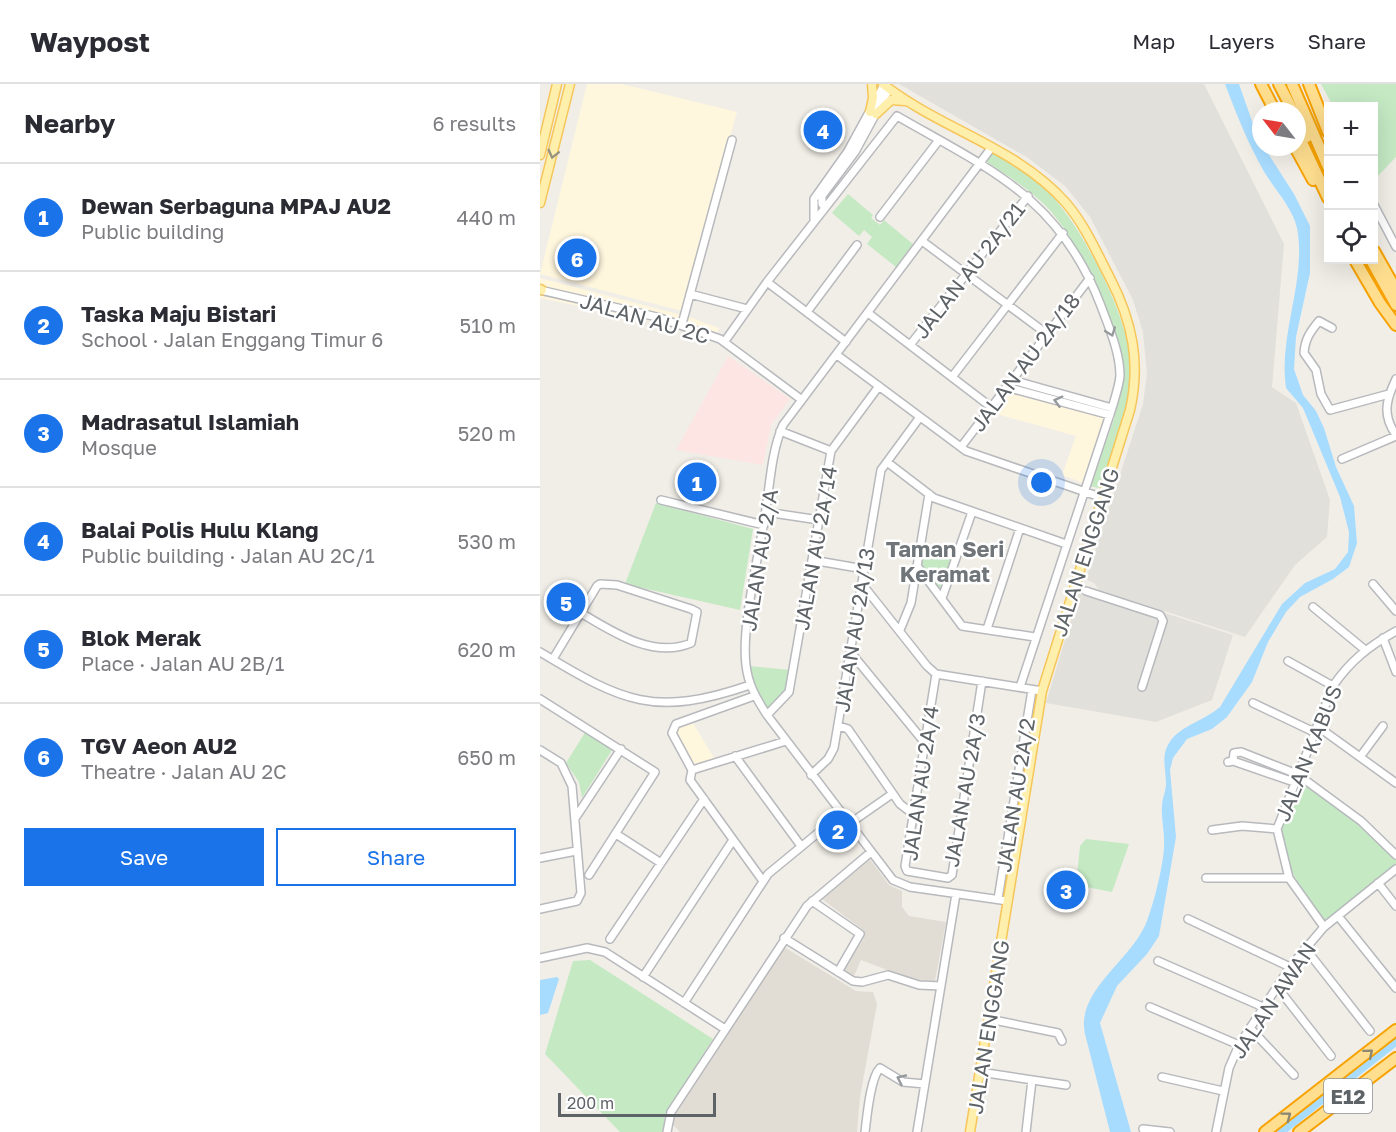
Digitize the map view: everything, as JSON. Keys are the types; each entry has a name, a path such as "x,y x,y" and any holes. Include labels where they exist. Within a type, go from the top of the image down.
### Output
{"highway":[{"path":"1261,84 1270,102"},
{"path":"1273,84 1282,102"},
{"path":"1279,84 1288,102"},
{"path":"1292,84 1324,156"},
{"path":"1309,84 1324,120"},
{"path":"1306,136 1324,169"},
{"path":"1306,151 1324,188"},
{"path":"1300,156 1324,200"},
{"path":"1378,259 1396,290"},
{"path":"1357,264 1396,325"},
{"path":"1364,264 1396,315"},
{"path":"1373,264 1396,305"},
{"name":"E12","path":"1265,1132 1396,1030"},
{"name":"E12","path":"1299,1132 1396,1058"}],"main road":[{"path":"540,155 557,84"},
{"path":"540,204 570,84"},
{"path":"872,84 873,113"},
{"name":"JALAN ENGGANG","path":"885,86 992,147 1041,179 1071,209 1086,231 1128,319 1135,350 1134,392 1042,691 970,1132"},
{"path":"873,113 891,100 915,104"}],"street":[{"path":"825,208 822,204 822,196 855,152 885,86"},
{"path":"814,221 814,199 873,113"},
{"path":"725,341 767,282 897,116 980,164 1028,196 1063,233 1090,278 1114,342 1120,377 1111,411 1020,687"},
{"path":"682,324 732,140"},
{"path":"880,217 939,140"},
{"name":"JALAN AU 2/A","path":"992,147 780,431 747,634 745,663 754,696 886,874 899,884 1008,901"},
{"name":"JALAN AU 2A/21","path":"910,345 1028,196"},
{"path":"1377,210 1396,247"},
{"path":"952,377 1063,233"},
{"path":"922,241 1047,334"},
{"path":"807,312 857,245"},
{"name":"JALAN AU 2A/18","path":"961,447 1090,278"},
{"path":"767,282 846,342"},
{"name":"JALAN AU 2C","path":"541,290 682,324 725,341 802,400"},
{"path":"690,294 747,309"},
{"path":"868,313 991,407"},
{"path":"1332,327 1319,321 1305,343 1304,353 1316,370 1324,403 1330,410 1389,394"},
{"path":"837,355 961,447 978,456 1103,498"},
{"path":"1342,459 1396,436 1386,417 1385,406 1396,379"},
{"path":"1012,380 1111,411"},
{"name":"JALAN AU 2A/14","path":"767,715 789,692 831,451 879,386"},
{"path":"1006,387 1111,411"},
{"name":"JALAN AU 2A/13","path":"811,775 832,754 839,726 881,470 920,417"},
{"path":"780,431 831,451"},
{"path":"887,462 929,494 972,512 1066,544"},
{"path":"900,630 911,603 929,494"},
{"path":"661,500 764,525"},
{"path":"766,512 819,520"},
{"path":"942,598 972,512"},
{"path":"987,629 1020,528"},
{"path":"812,560 864,569"},
{"path":"918,567 962,626 1035,637"},
{"path":"553,659 597,586 607,583 691,609 697,612 698,617 691,643 677,649 651,647 614,633 581,613"},
{"path":"862,584 927,666 936,674 1042,691"},
{"path":"1373,584 1396,611"},
{"path":"1086,591 1160,615 1163,621 1142,687"},
{"path":"1313,608 1364,649"},
{"name":"JALAN KABUS","path":"1324,927 1289,879 1277,829 1333,687 1347,666 1364,649 1396,631"},
{"path":"1383,638 1396,672"},
{"path":"540,652 601,687 647,702 667,704 704,699 750,685"},
{"path":"852,654 925,743"},
{"path":"1288,661 1333,687"},
{"name":"JALAN AU 2A/4","path":"927,876 908,871 905,866 936,674"},
{"name":"JALAN AU 2A/3","path":"927,876 948,878 952,875 982,681"},
{"name":"JALAN AU 2A/2","path":"998,899 1032,690"},
{"path":"754,696 676,724 672,728 672,733 692,770 690,780 763,881"},
{"path":"540,699 654,770 654,775 589,875"},
{"path":"1253,703 1316,729 1396,783"},
{"path":"839,726 849,729 892,794 913,814"},
{"path":"1360,757 1383,726"},
{"path":"692,770 786,741"},
{"path":"576,819 621,749"},
{"path":"540,750 561,763 572,786 581,893 577,901 540,909"},
{"path":"1294,782 1230,761 1234,753 1241,752 1298,774 1361,821 1396,855"},
{"path":"735,756 801,846"},
{"path":"849,824 892,794"},
{"path":"610,939 704,799"},
{"path":"684,1004 763,881 841,814"},
{"path":"1212,830 1242,826 1277,829"},
{"path":"616,834 661,863"},
{"path":"643,977 733,840"},
{"path":"540,858 576,851"},
{"path":"667,1132 671,1112 784,938 812,901 871,852"},
{"name":"JALAN AWAN","path":"1216,1132 1229,1068 1239,1045 1290,967 1324,927 1396,869"},
{"path":"1206,878 1289,879"},
{"path":"1378,883 1396,906"},
{"path":"917,1132 956,894"},
{"path":"812,901 860,934 838,972"},
{"path":"1338,916 1396,988"},
{"path":"1188,919 1290,967"},
{"path":"784,938 838,972 862,982 888,975 919,985 941,986"},
{"path":"540,958 587,948 604,952 725,1029"},
{"path":"1305,948 1370,1031"},
{"path":"1158,961 1263,1007"},
{"path":"1277,987 1331,1056"},
{"path":"1150,1007 1239,1045"},
{"path":"989,1019 1058,1033 1062,1041"},
{"path":"1250,1028 1294,1075"},
{"path":"865,1132 876,1071 880,1068 903,1082 925,1084"},
{"path":"980,1072 1066,1085"},
{"path":"1162,1077 1223,1091"},
{"path":"1026,1132 1032,1080"},
{"path":"1143,1129 1170,1132"}],"shaded area":[{"path":"587,84 622,84 737,112 682,311 540,274"},
{"path":"899,84 1204,84 1284,244 1272,387 1296,403 1330,500 1327,537 1295,565 1245,637 1099,590 1095,584 1086,579 1143,404 1147,374 1143,332 1133,300 1090,217 1065,186 1028,158"},
{"path":"540,278 689,317 719,328 713,342 682,327 540,298"},
{"path":"728,356 790,399 771,425 763,465 676,450"},
{"path":"1008,391 1104,417 1083,483 1062,475 1076,436 993,413"},
{"path":"1081,586 1233,635 1212,700 1156,722 1046,703"},
{"path":"691,720 716,761 693,768 674,732 677,726"},
{"path":"869,858 889,885 902,891 902,907 909,916 946,922 935,981 911,979 861,960 854,976 843,971 864,938 863,930 822,899"},
{"path":"784,947 856,991 873,992 877,1004 860,1097 857,1132 680,1132 672,1124 678,1107"}],"green space":[{"path":"1321,84 1396,84 1396,157 1378,176 1378,102 1331,102"},
{"path":"993,153 1039,183 1070,219 1100,271 1123,327 1130,352 1132,374 1129,403 1100,488 1089,486 1114,418 1121,390 1120,357 1115,335 1096,286 1072,240 1046,206 987,162"},
{"path":"848,194 873,215 871,218 880,225 884,220 914,245 896,267 867,244 872,237 864,230 859,236 832,213"},
{"path":"656,503 753,529 740,610 625,584"},
{"path":"923,549 951,558 940,590 921,566"},
{"path":"749,666 790,670 785,692 768,709 754,690"},
{"path":"586,731 612,750 582,798 579,782 566,763"},
{"path":"1298,777 1352,816 1396,857 1396,866 1326,923 1295,878 1281,839 1284,814"},
{"path":"1086,839 1129,844 1112,892 1076,885 1080,846"},
{"path":"590,960 713,1039 665,1114 663,1132 620,1132 545,1054 573,961"}],"water":[{"path":"1225,84 1239,84 1252,121 1252,148"},
{"path":"1256,156 1270,156 1294,194 1310,226 1310,273 1296,337 1294,369 1303,395 1316,411 1324,428 1336,467 1354,506 1357,543 1349,567 1333,579 1300,597 1286,612 1268,642 1252,682 1227,717 1212,729 1187,739 1173,758 1170,770 1176,837 1159,936 1147,954 1117,986 1100,1023 1131,1132 1110,1132 1085,1034 1084,1018 1097,988 1141,933 1151,910 1163,855 1162,806 1166,784 1164,761 1168,746 1182,730 1220,707 1282,604 1305,583 1335,569 1348,552 1349,532 1340,497 1303,408 1286,388 1286,348 1298,268 1297,228 1287,205"},
{"path":"557,977 559,979 548,1013 540,1015 540,980"}],"waterway":[{"path":"1280,1132 1396,1041"}],"place":[{"name":"Balai Polis Hulu Klang","path":"823,130"},
{"name":"TGV Aeon AU2","path":"577,258"},
{"name":"Dewan Serbaguna MPAJ AU2","path":"697,482"},
{"name":"Blok Merak","path":"566,602"},
{"name":"Taska Maju Bistari","path":"838,830"},
{"name":"Madrasatul Islamiah","path":"1066,890"}],"district":[{"name":"Taman Seri Keramat","path":"945,560"}]}
